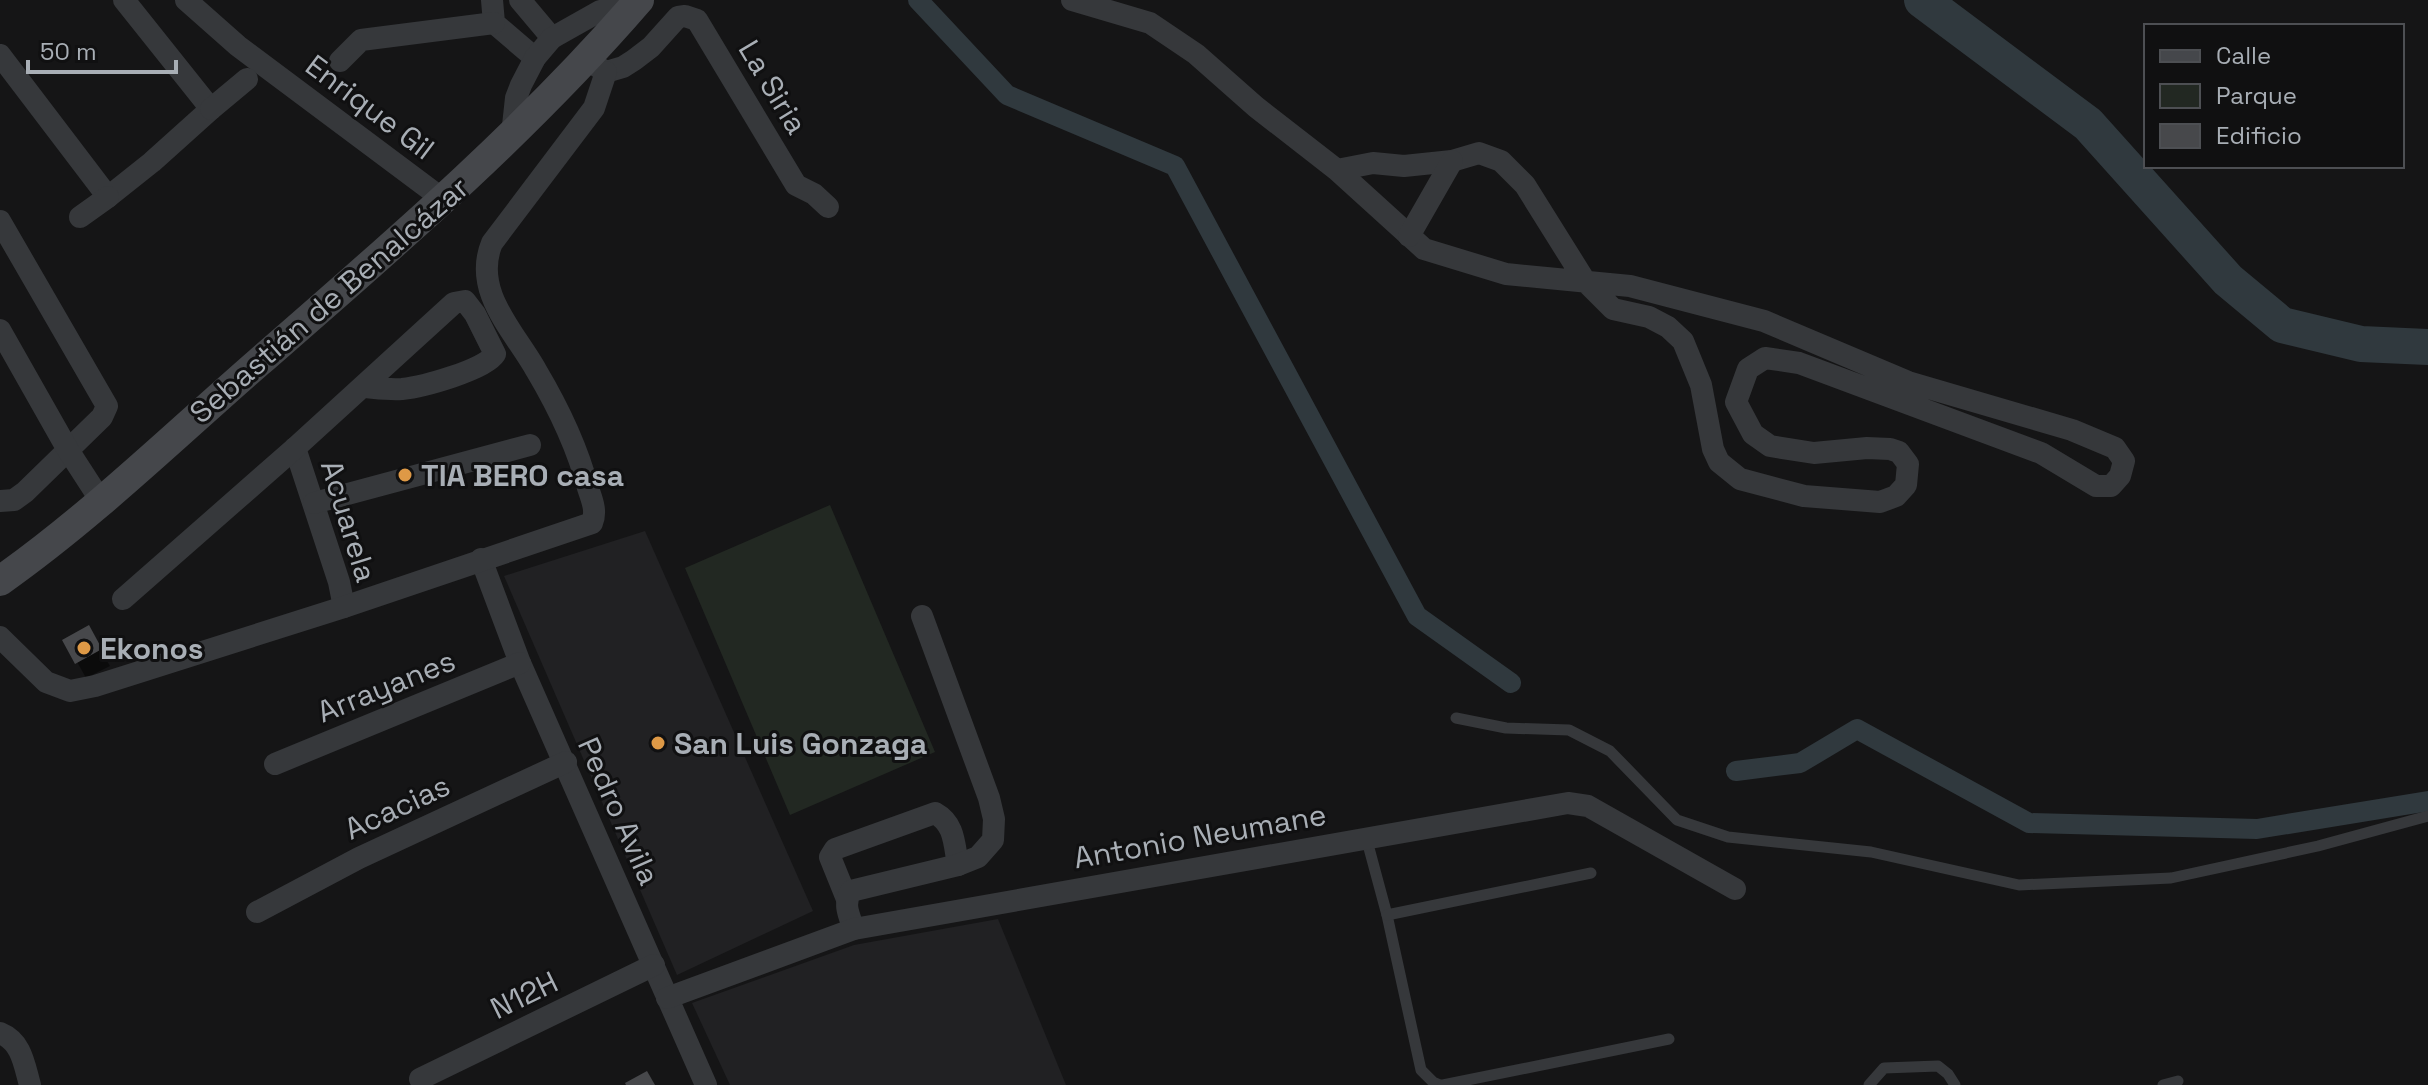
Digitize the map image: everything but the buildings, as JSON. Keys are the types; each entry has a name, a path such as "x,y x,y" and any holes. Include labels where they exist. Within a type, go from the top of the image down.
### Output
{"main road":[{"name":"Sebastián de Benalcázar","path":"0,581 101,501 444,200 512,135 597,66 637,3"}],"street":[{"path":"124,0 211,109"},
{"name":"Enrique Gil","path":"186,0 238,46 444,200"},
{"path":"492,0 494,23 535,58"},
{"path":"520,0 552,38"},
{"path":"1072,0 1150,23 1196,54 1256,107 1337,170 1424,249 1506,274 1585,281 1630,286 1764,321 1908,382 2072,430 2115,448 2124,461 2120,476 2111,486 2096,486 2041,453 1799,363 1765,358 1748,369 1736,402 1753,434 1770,446 1814,453 1890,449 1899,452 1908,464 1906,485 1896,496 1880,502 1804,496 1740,479 1719,462 1713,449 1701,385 1683,341 1668,327 1649,317 1613,309 1585,281 1525,185 1501,161 1479,153 1452,161 1404,166 1373,163 1337,170"},
{"path":"512,135 516,98 535,58 552,38 600,11 637,3"},
{"name":"La Siria","path":"597,66 623,67 651,47 678,17 697,20 796,185 814,194 828,207"},
{"path":"340,61 361,40 494,23"},
{"path":"0,55 108,197"},
{"path":"0,637 46,682 70,691 95,686 344,607 592,523 596,514 569,430 535,367 500,316 486,271 486,256 492,243 594,108 597,66"},
{"path":"80,217 152,162 247,79"},
{"path":"1409,236 1452,161"},
{"path":"0,221 8,250 107,406 102,417 14,500 0,501"},
{"name":"Acuarela","path":"344,607 339,582 295,448 459,302 465,301 475,314 495,354 491,360 466,371 417,386 398,389 364,387"},
{"path":"0,330 68,450 101,501"},
{"path":"314,503 530,445"},
{"path":"123,599 295,448"},
{"name":"Pedro Avila","path":"481,559 520,663 706,1085"},
{"path":"847,899 851,891 958,865 978,857 993,840 994,819 989,798 922,616"},
{"name":"Arrayanes","path":"275,764 520,663"},
{"name":"Acacias","path":"257,912 359,858 566,762"},
{"name":"Antonio Neumane","path":"667,998 854,929 1568,803 1588,806 1735,889"},
{"path":"854,929 847,899 830,857 841,846 935,813 952,829 958,865"},
{"name":"N12H","path":"420,1079 654,965"},
{"path":"0,1033 19,1048 30,1085"}],"lane":[{"path":"1456,718 1506,728 1569,730 1610,751 1677,820 1728,837 1871,852 2019,885 2171,878 2318,846 2428,816"},
{"path":"1366,837 1387,915 1421,1070 1433,1082 1442,1085 1669,1039"},
{"path":"1387,915 1591,873"},
{"path":"1869,1085 1884,1068 1938,1066 1955,1085"},
{"path":"2163,1085 2178,1081"}],"shaded area":[{"name":"San Luis Gonzaga","path":"645,531 813,911 677,975 504,576"},
{"path":"998,919 1066,1085 730,1085 692,1003 854,945"}],"green space":[{"path":"830,505 935,752 790,815 685,568"}],"waterway":[{"path":"918,0 1007,95 1175,166 1417,616 1511,683"},
{"path":"1922,0 2088,124 2228,280 2282,325 2361,344 2428,347"},
{"path":"1736,771 1800,763 1857,729 2029,823 2257,829 2428,801"}],"place":[{"name":"TIA BERO casa","path":"405,475"},
{"name":"Ekonos","path":"84,648"},
{"name":"San Luis Gonzaga","path":"658,743"}]}
